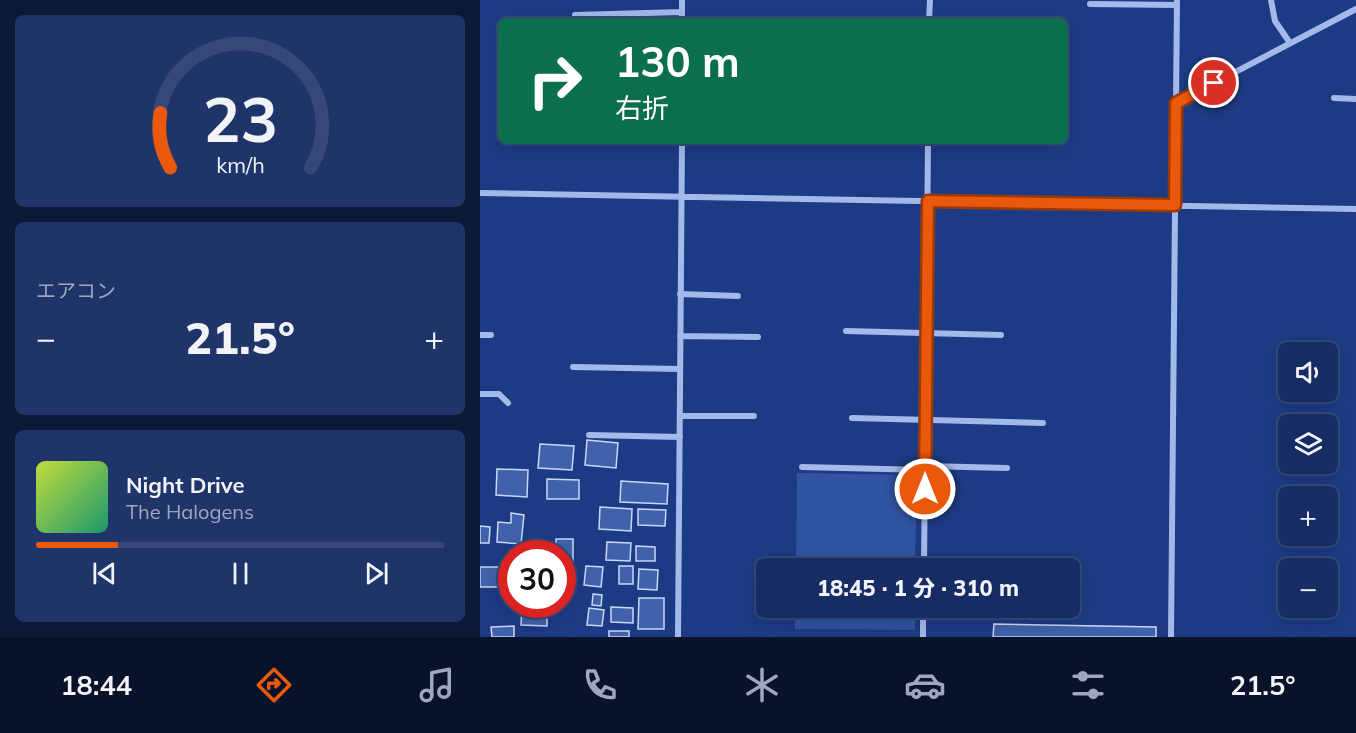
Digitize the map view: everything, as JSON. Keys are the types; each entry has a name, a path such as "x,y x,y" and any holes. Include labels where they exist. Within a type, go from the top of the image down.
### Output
{"street":[{"path":"682,0 682,18"},
{"path":"929,18 930,0"},
{"path":"1271,0 1275,21 1290,43"},
{"path":"1090,4 1177,2 1171,637"},
{"path":"1176,103 1356,9"},
{"path":"575,18 575,15 682,12"},
{"path":"1334,98 1356,99"},
{"path":"678,637 681,144"},
{"path":"924,558 928,144"},
{"path":"480,193 1356,209"},
{"path":"680,294 738,296"},
{"path":"846,331 1001,335"},
{"path":"480,335 491,335"},
{"path":"680,336 758,337"},
{"path":"573,367 680,369"},
{"path":"480,394 499,394 508,403"},
{"path":"680,416 754,416"},
{"path":"852,418 1043,423"},
{"path":"589,435 680,437"},
{"path":"802,467 1007,468"},
{"path":"923,637 924,618"}],"shaded area":[{"path":"797,473 917,475 915,558 796,558"},
{"path":"795,618 915,618 915,630 795,629"}],"building":[{"path":"587,440 618,443 616,468 585,465"},
{"path":"540,444 574,446 572,470 538,468"},
{"path":"497,469 528,470 527,497 496,495"},
{"path":"547,479 579,480 579,499 547,499"},
{"path":"621,481 668,484 667,504 620,502"},
{"path":"600,507 632,509 631,531 599,529"},
{"path":"638,509 666,510 665,526 638,525"},
{"path":"511,513 524,515 521,540 498,540 497,542 498,522 511,523"},
{"path":"480,526 490,527 489,543 480,543"},
{"path":"607,542 631,543 630,561 606,560"},
{"path":"636,546 655,547 655,561 636,561"},
{"path":"586,566 603,567 601,587 584,585"},
{"path":"619,566 633,566 633,584 619,584"},
{"path":"480,567 498,567 498,587 480,587"},
{"path":"639,569 658,570 657,590 638,589"},
{"path":"593,594 602,595 601,606 592,605"},
{"path":"639,598 664,598 664,629 638,629"},
{"path":"611,607 633,608 633,623 611,622"},
{"path":"589,608 604,610 602,626 587,625"},
{"path":"521,618 547,618 547,626 521,625"},
{"path":"994,624 1156,627 1156,637 993,637"},
{"path":"514,626 514,637 492,637 491,627"},
{"path":"609,631 629,631 629,637 609,637"}],"route":[{"path":"925,489 928,201 1175,205 1176,103 1214,83"}]}
